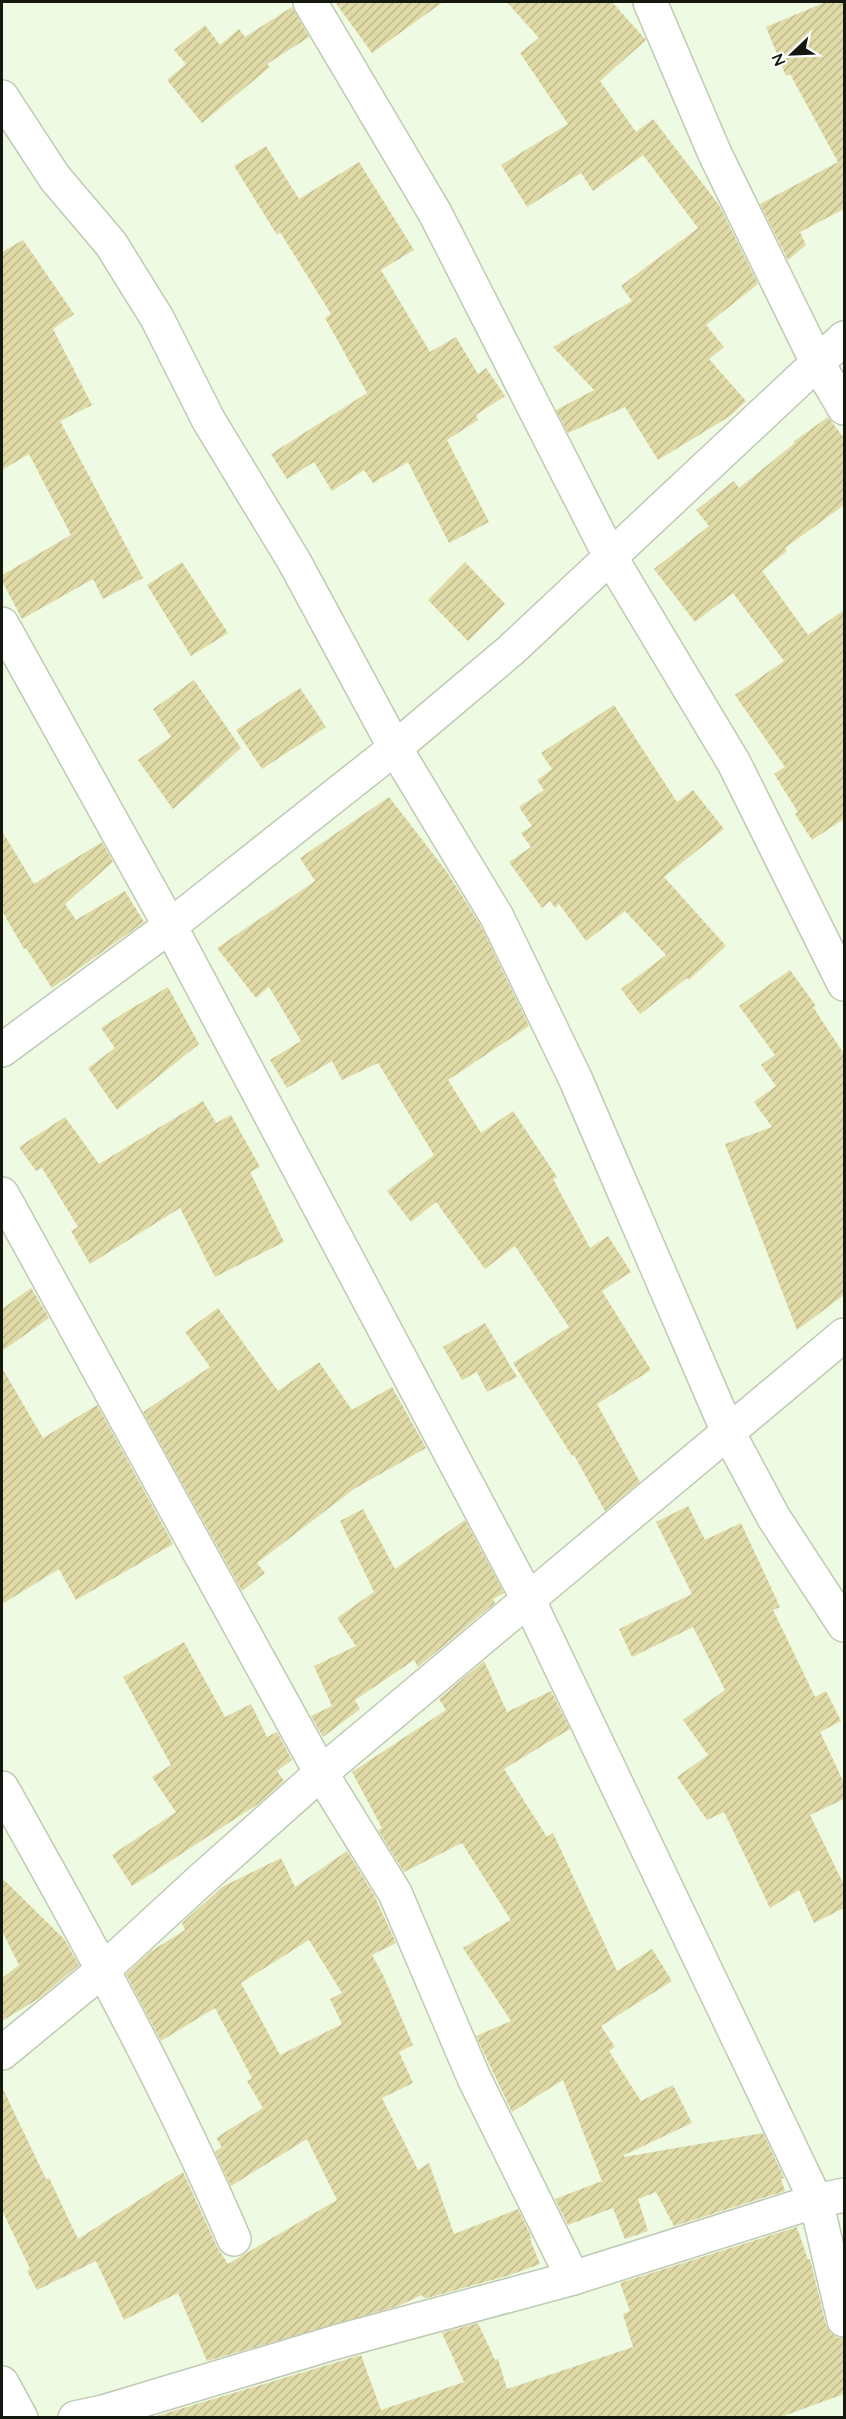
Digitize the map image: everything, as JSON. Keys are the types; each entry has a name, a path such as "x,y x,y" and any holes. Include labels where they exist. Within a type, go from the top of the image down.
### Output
{"street":[{"path":"310,2 435,213 611,558 734,763 844,984"},
{"path":"650,2 715,154 817,362 844,408"},
{"path":"2,98 55,178 111,244 158,318 209,421 294,561 395,748 497,917 575,1078 729,1434 774,1518 844,1624"},
{"path":"2,1050 170,926 395,748 511,650 844,338"},
{"path":"2,624 170,926 528,1599 830,2198 844,2320"},
{"path":"2,1194 321,1773 395,1893 474,2078 573,2278"},
{"path":"2,2053 104,1969 321,1773 729,1434 844,1335"},
{"path":"2,1788 104,1969 205,2171 234,2239"},
{"path":"94,2416 336,2342 573,2278 830,2198"},
{"path":"2,2383 21,2418"}],"building":[{"path":"335,2 443,2 372,53"},
{"path":"507,2 612,2 646,40 600,81 636,132 653,119 719,205 758,284 706,325 724,347 709,359 746,401 730,416 658,460 625,407 568,433 556,410 594,390 553,347 632,301 621,286 698,228 643,155 593,191 581,173 527,207 501,165 568,124 520,53 539,38"},
{"path":"826,2 844,2 844,209 800,232 806,245 788,260 760,204 838,162 790,74 786,76 766,27"},
{"path":"292,7 309,37 267,64 270,67 202,123 167,80 186,64 174,50 205,25 220,45 239,29 245,37"},
{"path":"266,146 299,199 359,162 414,250 381,270 430,352 456,337 478,374 486,368 505,396 476,415 478,420 447,440 489,522 449,543 408,462 373,483 364,470 332,491 314,462 287,479 271,454 367,393 325,318 331,314 280,232 277,235 234,166"},
{"path":"23,240 74,314 53,329 92,405 60,421 143,578 103,599 93,579 22,619 2,581 2,575 71,535 29,454 2,470 2,252"},
{"path":"828,417 844,438 844,505 785,548 787,551 762,571 808,635 844,610 844,819 812,840 795,814 798,812 774,774 785,767 735,695 784,661 733,593 695,622 654,569 709,526 696,510 734,481 739,488 795,443 793,442"},
{"path":"182,562 228,633 191,656 147,585"},
{"path":"465,562 505,604 468,641 428,600"},
{"path":"194,680 241,748 173,809 138,760 171,737 153,709"},
{"path":"300,688 326,727 262,769 236,730"},
{"path":"614,705 677,802 693,790 724,829 664,877 726,946 689,980 687,978 640,1014 621,989 666,955 625,911 586,941 559,904 555,908 550,901 542,908 509,862 531,847 521,833 532,826 519,807 544,790 537,780 552,769 541,753"},
{"path":"389,797 447,872 482,928 529,1026 448,1080 481,1133 513,1111 557,1177 553,1179 590,1248 608,1236 631,1272 602,1291 651,1370 597,1404 640,1482 605,1511 574,1455 572,1456 513,1363 569,1327 515,1246 485,1269 436,1202 411,1222 387,1191 434,1155 378,1063 342,1080 332,1061 287,1088 270,1060 301,1041 269,987 256,998 217,948 315,881 300,858"},
{"path":"2,831 34,884 102,842 113,862 65,904 76,920 125,891 144,922 52,988 26,948 24,949 2,911"},
{"path":"790,970 816,1006 813,1007 844,1054 844,1295 797,1330 725,1144 772,1127 754,1102 776,1086 761,1065 775,1055 739,1006"},
{"path":"168,987 199,1044 117,1110 88,1068 115,1048 101,1028"},
{"path":"203,1101 216,1123 231,1115 260,1167 250,1172 284,1242 215,1277 180,1208 90,1264 71,1231 78,1227 42,1168 36,1171 19,1147 65,1117 99,1164"},
{"path":"31,1288 49,1318 2,1351 2,1309"},
{"path":"218,1308 278,1391 319,1362 352,1410 392,1387 426,1448 354,1489 257,1563 265,1573 242,1591 143,1412 210,1367 185,1332"},
{"path":"485,1323 517,1377 487,1392 477,1372 462,1380 443,1347"},
{"path":"2,1368 43,1438 97,1405 173,1544 76,1600 59,1569 2,1604"},
{"path":"688,1506 705,1540 741,1523 780,1607 773,1610 815,1697 826,1691 841,1721 820,1732 844,1783 844,1799 810,1815 844,1885 844,1908 814,1923 799,1890 770,1908 724,1812 707,1820 677,1777 708,1755 683,1720 725,1690 693,1627 632,1657 619,1629 692,1594 656,1522"},
{"path":"363,1509 395,1569 465,1520 504,1593 493,1599 495,1603 418,1667 414,1660 355,1700 360,1709 323,1737 311,1716 332,1706 314,1666 356,1646 337,1618 374,1592 340,1521"},
{"path":"184,1642 225,1717 251,1704 267,1737 277,1732 292,1760 277,1771 284,1781 258,1804 132,1886 112,1855 176,1812 152,1777 171,1765 123,1677"},
{"path":"484,1661 507,1712 551,1691 570,1729 504,1769 547,1837 553,1833 617,1971 652,1949 672,1981 601,2026 615,2047 609,2051 641,2101 673,2085 692,2123 624,2157 763,2133 784,2178 781,2179 785,2191 674,2226 656,2192 638,2199 648,2231 625,2239 613,2208 568,2225 555,2199 602,2181 563,2080 512,2112 476,2036 511,2021 463,1948 511,1920 462,1843 404,1872 378,1830 382,1828 352,1772 446,1710 439,1699"},
{"path":"347,1851 374,1895 396,1943 372,1955 413,2045 399,2052 413,2083 382,2098 418,2170 429,2163 454,2234 518,2209 532,2238 530,2239 540,2264 510,2275 427,2298 422,2295 398,2306 207,2361 178,2293 124,2320 96,2261 37,2290 27,2271 30,2269 2,2210 2,2087 78,2239 183,2172 217,2247 228,2264 337,2200 307,2139 231,2186 215,2152 222,2147 216,2138 263,2108 247,2081 252,2078 215,2008 161,2041 126,1974 150,1952 185,1930 182,1923 222,1887 281,1858 295,1887","holes":["309,1940 342,1993 330,1999 342,2024 280,2055 241,1983"]},
{"path":"2,1878 64,1939 79,1965 38,1999 2,2021 2,1978 19,1965 2,1931"},
{"path":"797,2227 808,2260 810,2259 826,2325 831,2333 838,2338 844,2338 844,2394 778,2418 150,2418 361,2355 381,2410 464,2382 442,2333 478,2323 495,2360 498,2359 507,2389 633,2347 623,2314 630,2311 620,2283"}]}
